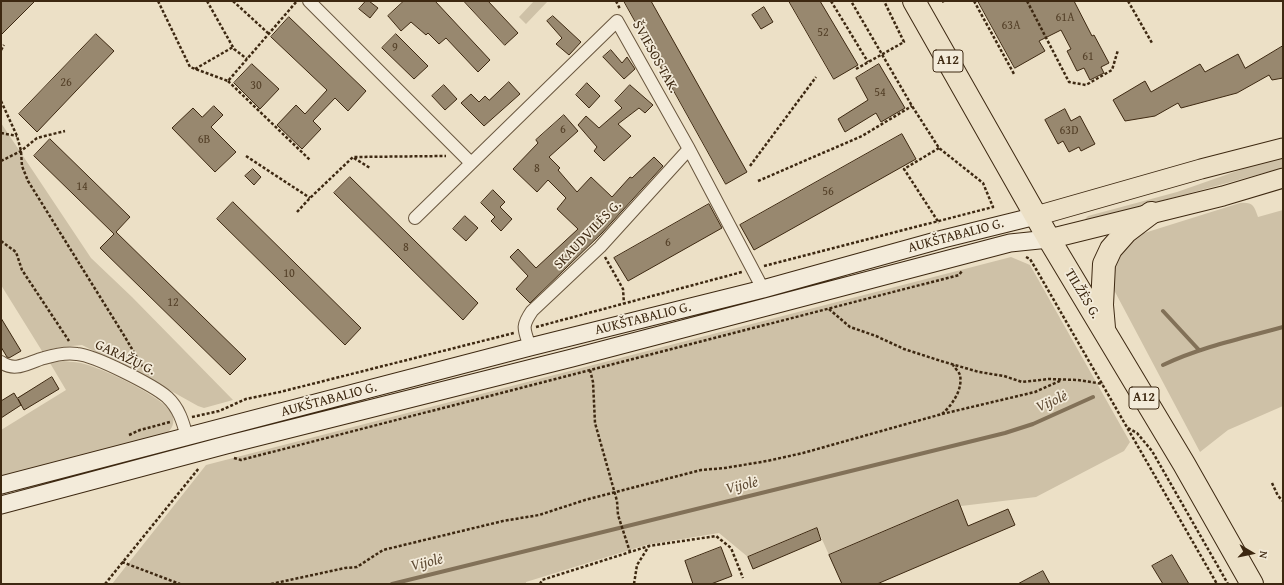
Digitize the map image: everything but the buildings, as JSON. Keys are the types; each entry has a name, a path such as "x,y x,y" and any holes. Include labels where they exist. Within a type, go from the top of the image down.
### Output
{"highway":[{"name":"TILŽĖS G.","path":"914,1 1049,239 1184,464 1252,584"},
{"path":"1104,331 1102,305 1104,264 1111,249 1126,232 1151,213"}],"main road":[{"name":"AUKŠTABALIO G.","path":"1,486 530,347 763,289 1283,148"},
{"name":"AUKŠTABALIO G.","path":"1,505 192,454 736,315 1010,243 1049,239 1223,196 1283,178"},
{"path":"187,438 192,454"}],"street":[{"path":"309,1 468,159"},
{"name":"ŠVIESOS TAK.","path":"415,218 468,159 617,21 689,149 763,289"},
{"name":"SKAUDVILĖS G.","path":"524,330 525,322 532,311 600,247 689,149"},
{"path":"524,330 530,347"},
{"name":"GARAŽŲ G.","path":"1,362 11,367 20,367 57,354 77,354 101,361 149,385 167,397 182,417 187,438"}],"path":[{"path":"158,1 190,67 228,81 310,160"},
{"path":"207,1 233,47 247,59"},
{"path":"233,1 269,34"},
{"path":"228,81 298,1"},
{"path":"831,1 868,62"},
{"path":"223,428 219,411 246,399 524,330 993,207 983,183 939,148 912,106 851,1"},
{"path":"856,69 904,42 884,1"},
{"path":"974,1 1014,74"},
{"path":"1027,1 1069,82 1086,85 1112,70 1118,50"},
{"path":"1128,1 1152,43"},
{"path":"1,50 4,45"},
{"path":"195,69 233,47"},
{"path":"750,166 816,78"},
{"path":"1,101 17,136 21,151 22,166 28,182 145,370 149,385"},
{"path":"758,181 862,136 912,106"},
{"path":"1,161 21,151 37,138 65,131"},
{"path":"1,133 17,136"},
{"path":"939,148 904,169 939,221 943,239"},
{"path":"246,156 310,198"},
{"path":"353,157 370,168"},
{"path":"298,212 310,198 353,157 468,159"},
{"path":"1,241 16,252 22,270 77,354"},
{"path":"600,247 623,289 624,304"},
{"path":"1023,254 1030,259 1036,269 1217,584"},
{"path":"829,309 850,327 876,336 904,349 953,365 979,372 1004,376 1022,382 1064,379 1103,384"},
{"path":"942,414 950,406 960,388 960,374 953,365"},
{"path":"590,370 593,382 596,423 614,492 618,515 630,552"},
{"path":"271,584 357,567 383,550 503,521 539,514 614,492 701,470 725,468 767,461 803,453 942,414 1035,392 1064,379"},
{"path":"1127,428 1137,433 1152,450 1228,584"},
{"path":"105,584 198,468 204,466"},
{"path":"1272,483 1278,496 1283,501"},
{"path":"540,584 542,580 650,546 716,536 731,548 743,578"},
{"path":"634,584 637,565 650,546"},
{"path":"122,562 180,584"}],"shaded area":[{"path":"534,1 548,1 526,24 519,17"},
{"path":"1,123 91,258 132,297 233,400 204,408 198,406 155,382 82,345 42,351 1,285"},
{"path":"1283,157 1283,167 1275,170 1091,220 1085,219 1088,216 1177,192 1254,165"},
{"path":"1240,203 1250,204 1258,217 1283,210 1283,406 1228,430 1200,452 1114,290 1113,280 1116,258 1121,249 1141,234"},
{"path":"1011,257 1030,265 1130,442 1124,451 1036,497 961,506 958,500 829,555 817,528 748,557 719,533 646,545 526,582 526,584 112,584 206,465"},
{"path":"64,361 82,363 96,368 149,394 169,409 173,416 171,428 163,437 1,479 1,430 66,390 50,363"}],"waterway":[{"path":"1163,311 1199,350"},
{"name":"Vijolė","path":"1163,365 1207,348 1283,327"},
{"name":"Vijolė","path":"392,584 1005,433 1033,424 1093,397"}]}
